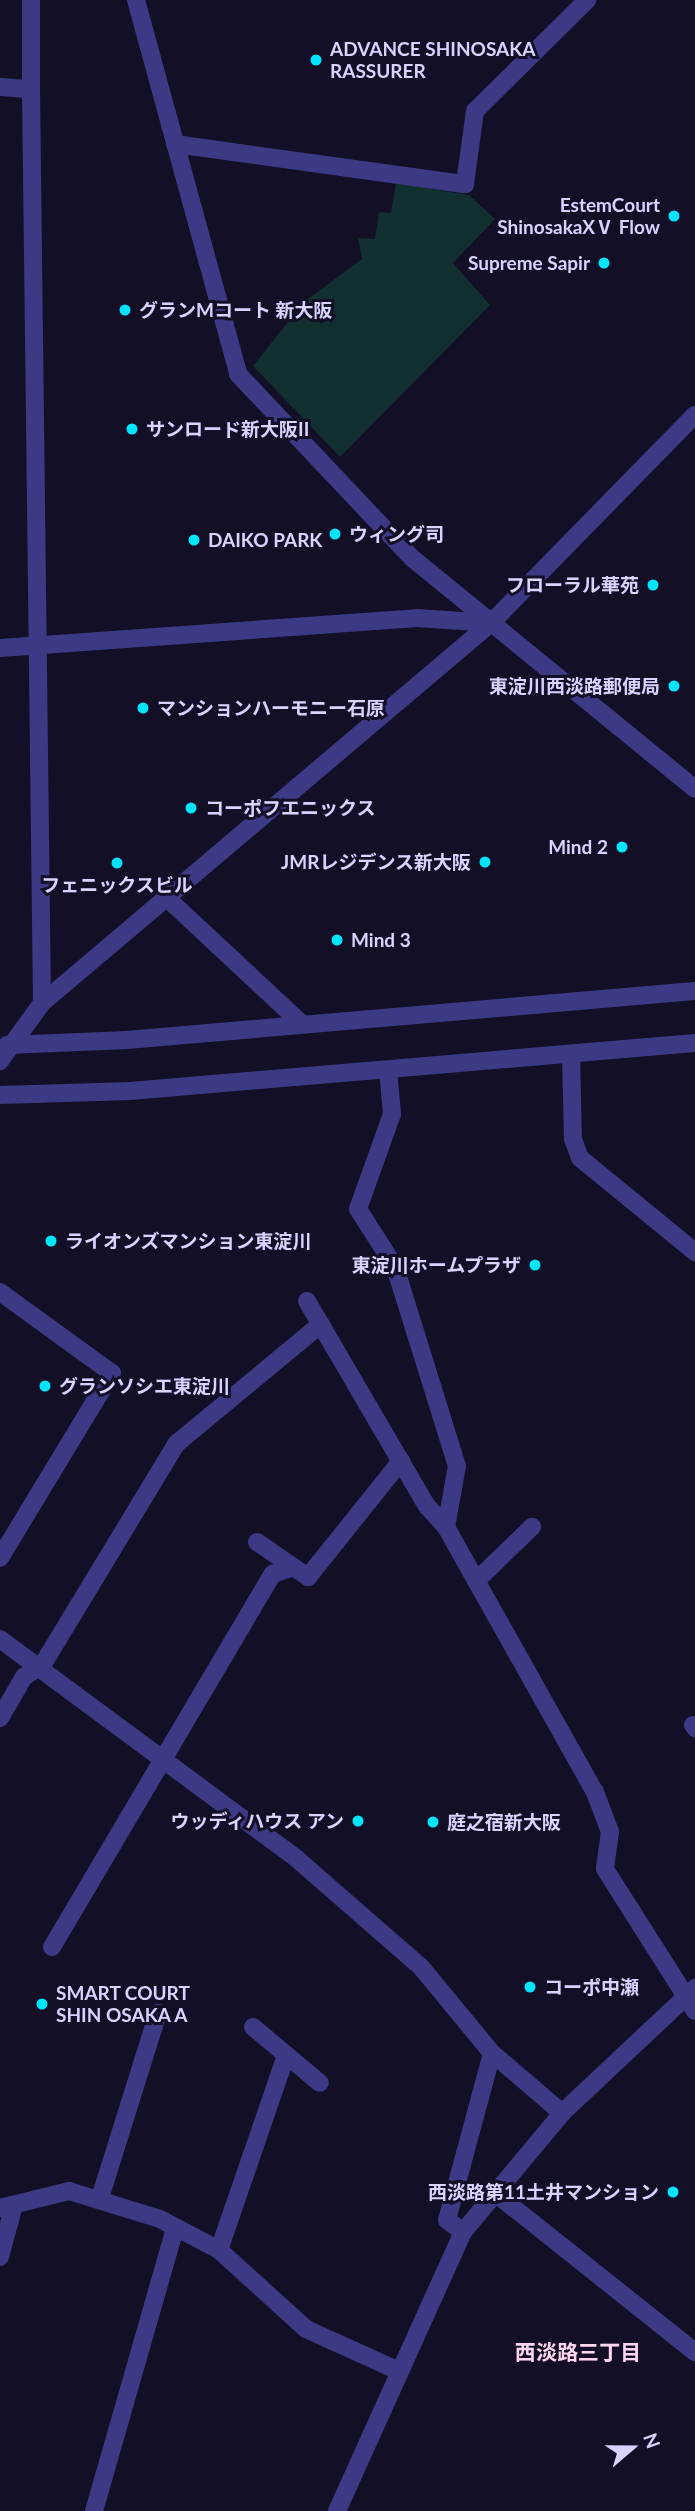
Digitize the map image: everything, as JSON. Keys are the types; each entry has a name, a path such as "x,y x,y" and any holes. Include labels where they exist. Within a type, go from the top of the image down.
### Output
{"street":[{"path":"31,0 34,645 42,1003"},
{"path":"136,0 238,374 412,558 695,789"},
{"path":"176,144 465,184 475,111 587,0"},
{"path":"0,87 31,89"},
{"path":"0,1061 6,1045 42,1003 169,901 491,624 695,415"},
{"path":"0,648 417,618 491,624"},
{"path":"169,901 302,1024"},
{"path":"6,1045 302,1024 695,991"},
{"path":"0,1096 388,1070 695,1043"},
{"path":"571,1054 573,1139 580,1157 695,1252"},
{"path":"388,1070 392,1114 358,1209 395,1267 457,1466 446,1527"},
{"path":"0,1292 112,1373 0,1558"},
{"path":"307,1301 401,1461 446,1527 595,1792 610,1832 605,1869 691,2000 562,2113 463,2231 398,2371 338,2511"},
{"path":"0,1718 34,1669 176,1444 321,1324"},
{"path":"257,1542 299,1576 316,1572 401,1461"},
{"path":"476,1581 532,1527"},
{"path":"52,1947 161,1758 273,1574 288,1569"},
{"path":"0,1639 34,1669 161,1758 297,1859 421,1967 492,2053 562,2113"},
{"path":"100,2198 158,2013"},
{"path":"253,2027 320,2083"},
{"path":"463,2231 447,2220 492,2053"},
{"path":"219,2250 286,2055"},
{"path":"0,2257 7,2206 69,2191 100,2198 160,2219 174,2232 219,2250 306,2329 398,2371"},
{"path":"495,2193 695,2352"},
{"path":"94,2511 174,2232"}],"green space":[{"path":"396,183 469,195 495,219 453,263 490,305 340,457 253,366 304,302 362,259 358,238 375,239 379,212 391,213"}],"place":[{"name":"ADVANCE SHINOSAKA RASSURER","path":"316,60"},
{"name":"EstemCourt ShinosakaXⅤ Flow","path":"674,216"},
{"name":"Supreme Sapir","path":"604,263"},
{"name":"グランMコート 新大阪","path":"125,310"},
{"name":"サンロード新大阪II","path":"132,429"},
{"name":"ウィング司","path":"335,534"},
{"name":"DAIKO PARK","path":"194,540"},
{"name":"フローラル華苑","path":"653,585"},
{"name":"東淀川西淡路郵便局","path":"674,686"},
{"name":"マンションハーモニー石原","path":"143,708"},
{"name":"コーポフエニックス","path":"191,808"},
{"name":"Mind 2","path":"622,847"},
{"name":"JMRレジデンス新大阪","path":"485,862"},
{"name":"フェニックスビル","path":"117,863"},
{"name":"Mind 3","path":"337,940"},
{"name":"ライオンズマンション東淀川","path":"51,1241"},
{"name":"東淀川ホームプラザ","path":"535,1265"},
{"name":"グランソシエ東淀川","path":"45,1386"},
{"name":"ウッディハウス アン","path":"358,1821"},
{"name":"庭之宿新大阪","path":"433,1822"},
{"name":"コーポ中瀬","path":"530,1987"},
{"name":"SMART COURT SHIN OSAKA A","path":"42,2004"},
{"name":"西淡路第11土井マンション","path":"673,2192"}],"district":[{"name":"西淡路三丁目","path":"578,2352"}]}
